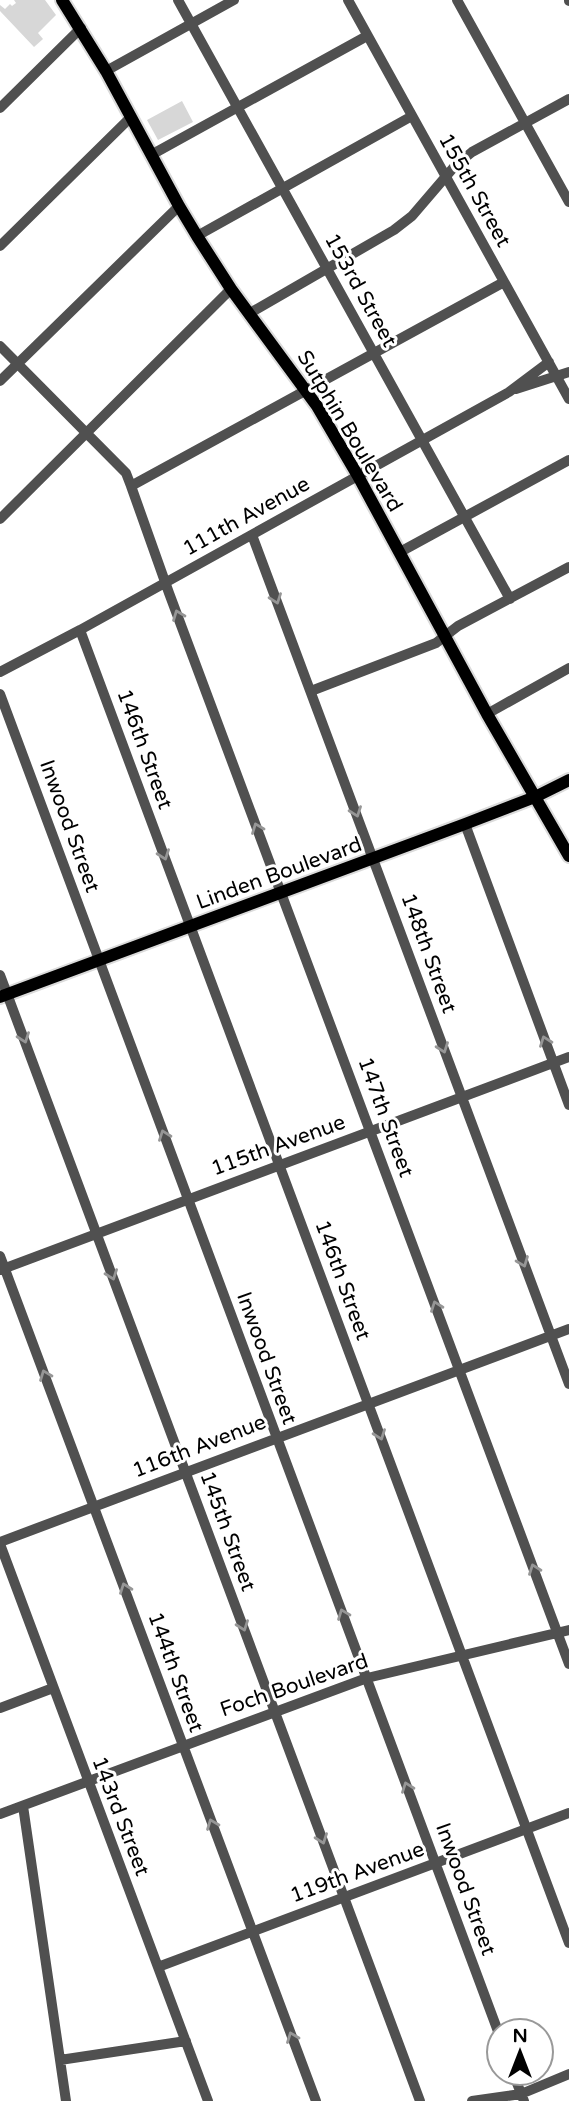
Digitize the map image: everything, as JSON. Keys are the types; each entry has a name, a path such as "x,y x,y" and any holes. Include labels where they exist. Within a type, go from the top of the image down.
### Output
{"main road":[{"name":"Sutphin Boulevard","path":"62,0 106,71 197,236 232,289 307,390 358,476 487,714 569,856"},
{"name":"Linden Boulevard","path":"4,996 466,824 535,797 569,780"}],"street":[{"name":"153rd Street","path":"178,0 510,599"},
{"path":"106,71 234,0"},
{"name":"155th Street","path":"348,0 569,399"},
{"path":"457,0 569,202"},
{"path":"0,108 81,28"},
{"path":"151,155 367,36"},
{"path":"250,313 394,230 412,216 472,152 569,99"},
{"path":"197,236 412,116"},
{"path":"0,246 131,117"},
{"path":"0,381 179,206"},
{"path":"131,486 504,282"},
{"path":"0,519 232,289"},
{"name":"147th Street","path":"0,346 125,473 131,486 569,1664"},
{"name":"111th Avenue","path":"0,672 80,631 509,391 549,362"},
{"name":"111th Avenue","path":"509,391 569,372"},
{"path":"400,552 569,460"},
{"name":"148th Street","path":"252,535 569,1384"},
{"path":"310,691 429,646 445,638 454,629 569,567"},
{"name":"146th Street","path":"80,631 569,1943"},
{"path":"487,714 569,668"},
{"name":"Inwood Street","path":"0,694 493,2017"},
{"path":"466,824 569,1105"},
{"name":"145th Street","path":"0,975 4,996 97,1234 420,2101"},
{"name":"115th Avenue","path":"2,1269 569,1057"},
{"name":"144th Street","path":"0,1256 2,1269 95,1506 316,2101"},
{"name":"116th Avenue","path":"0,1543 569,1329"},
{"name":"143rd Street","path":"0,1543 208,2101"},
{"name":"Foch Boulevard","path":"0,1814 367,1678 569,1630"},
{"path":"0,1708 53,1688"},
{"path":"23,1806 66,2101"},
{"name":"119th Avenue","path":"158,1967 569,1813"},
{"path":"60,2060 186,2041"},
{"path":"472,2101 522,2097 569,2074"}],"shaded area":[{"path":"14,0 45,0 56,15 38,33 43,39 34,47 0,11 0,5 5,9 16,3"},
{"path":"182,101 193,122 158,140 147,120"}]}
